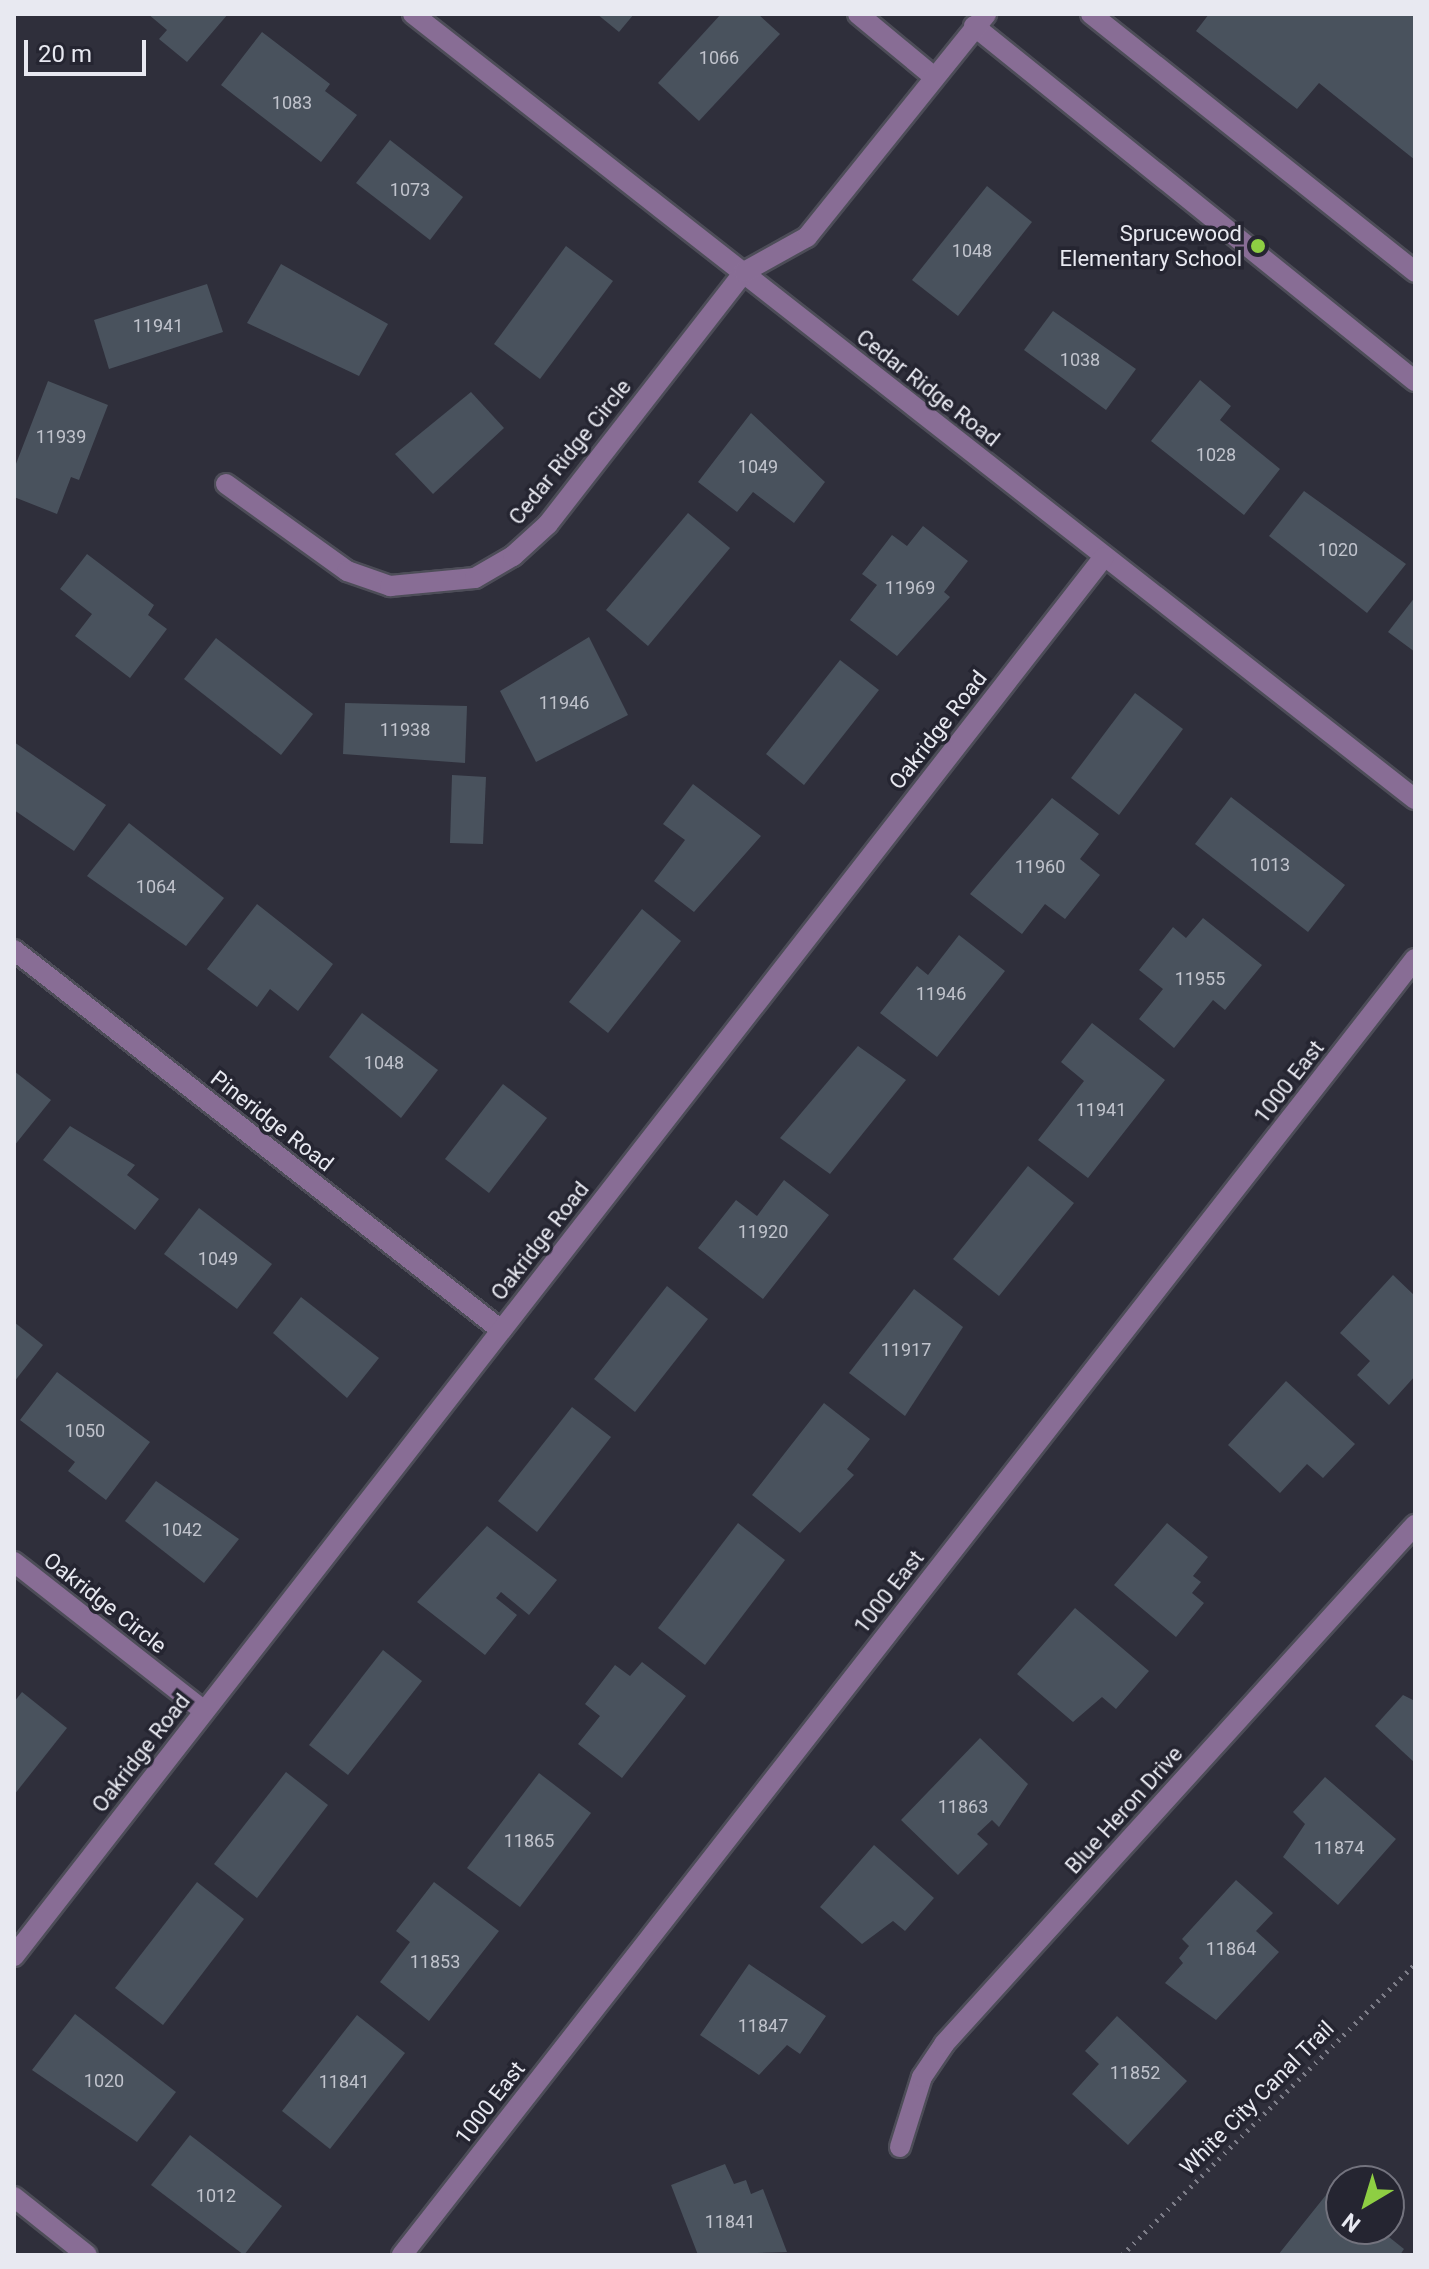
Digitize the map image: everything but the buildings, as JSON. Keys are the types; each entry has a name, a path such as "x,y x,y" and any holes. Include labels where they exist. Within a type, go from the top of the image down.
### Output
{"street":[{"name":"Cedar Ridge Road","path":"413,14 1415,799"},
{"path":"858,14 933,76"},
{"path":"1091,14 1415,272"},
{"path":"744,272 807,237 980,20 1415,381"},
{"name":"Cedar Ridge Circle","path":"226,484 347,571 390,586 475,578 548,524 744,272"},
{"name":"Oakridge Road","path":"14,1956 1104,557"},
{"name":"Pineridge Road","path":"14,950 501,1330"},
{"name":"1000 East","path":"402,2255 1415,959"},
{"name":"Blue Heron Drive","path":"900,2147 922,2077 944,2044 1415,1525"},
{"name":"Oakridge Circle","path":"14,1562 204,1711"},
{"path":"14,2197 87,2255"}],"path":[{"name":"White City Canal Trail","path":"1122,2255 1415,1964"}],"place":[{"name":"Sprucewood Elementary School","path":"1258,246"}]}
